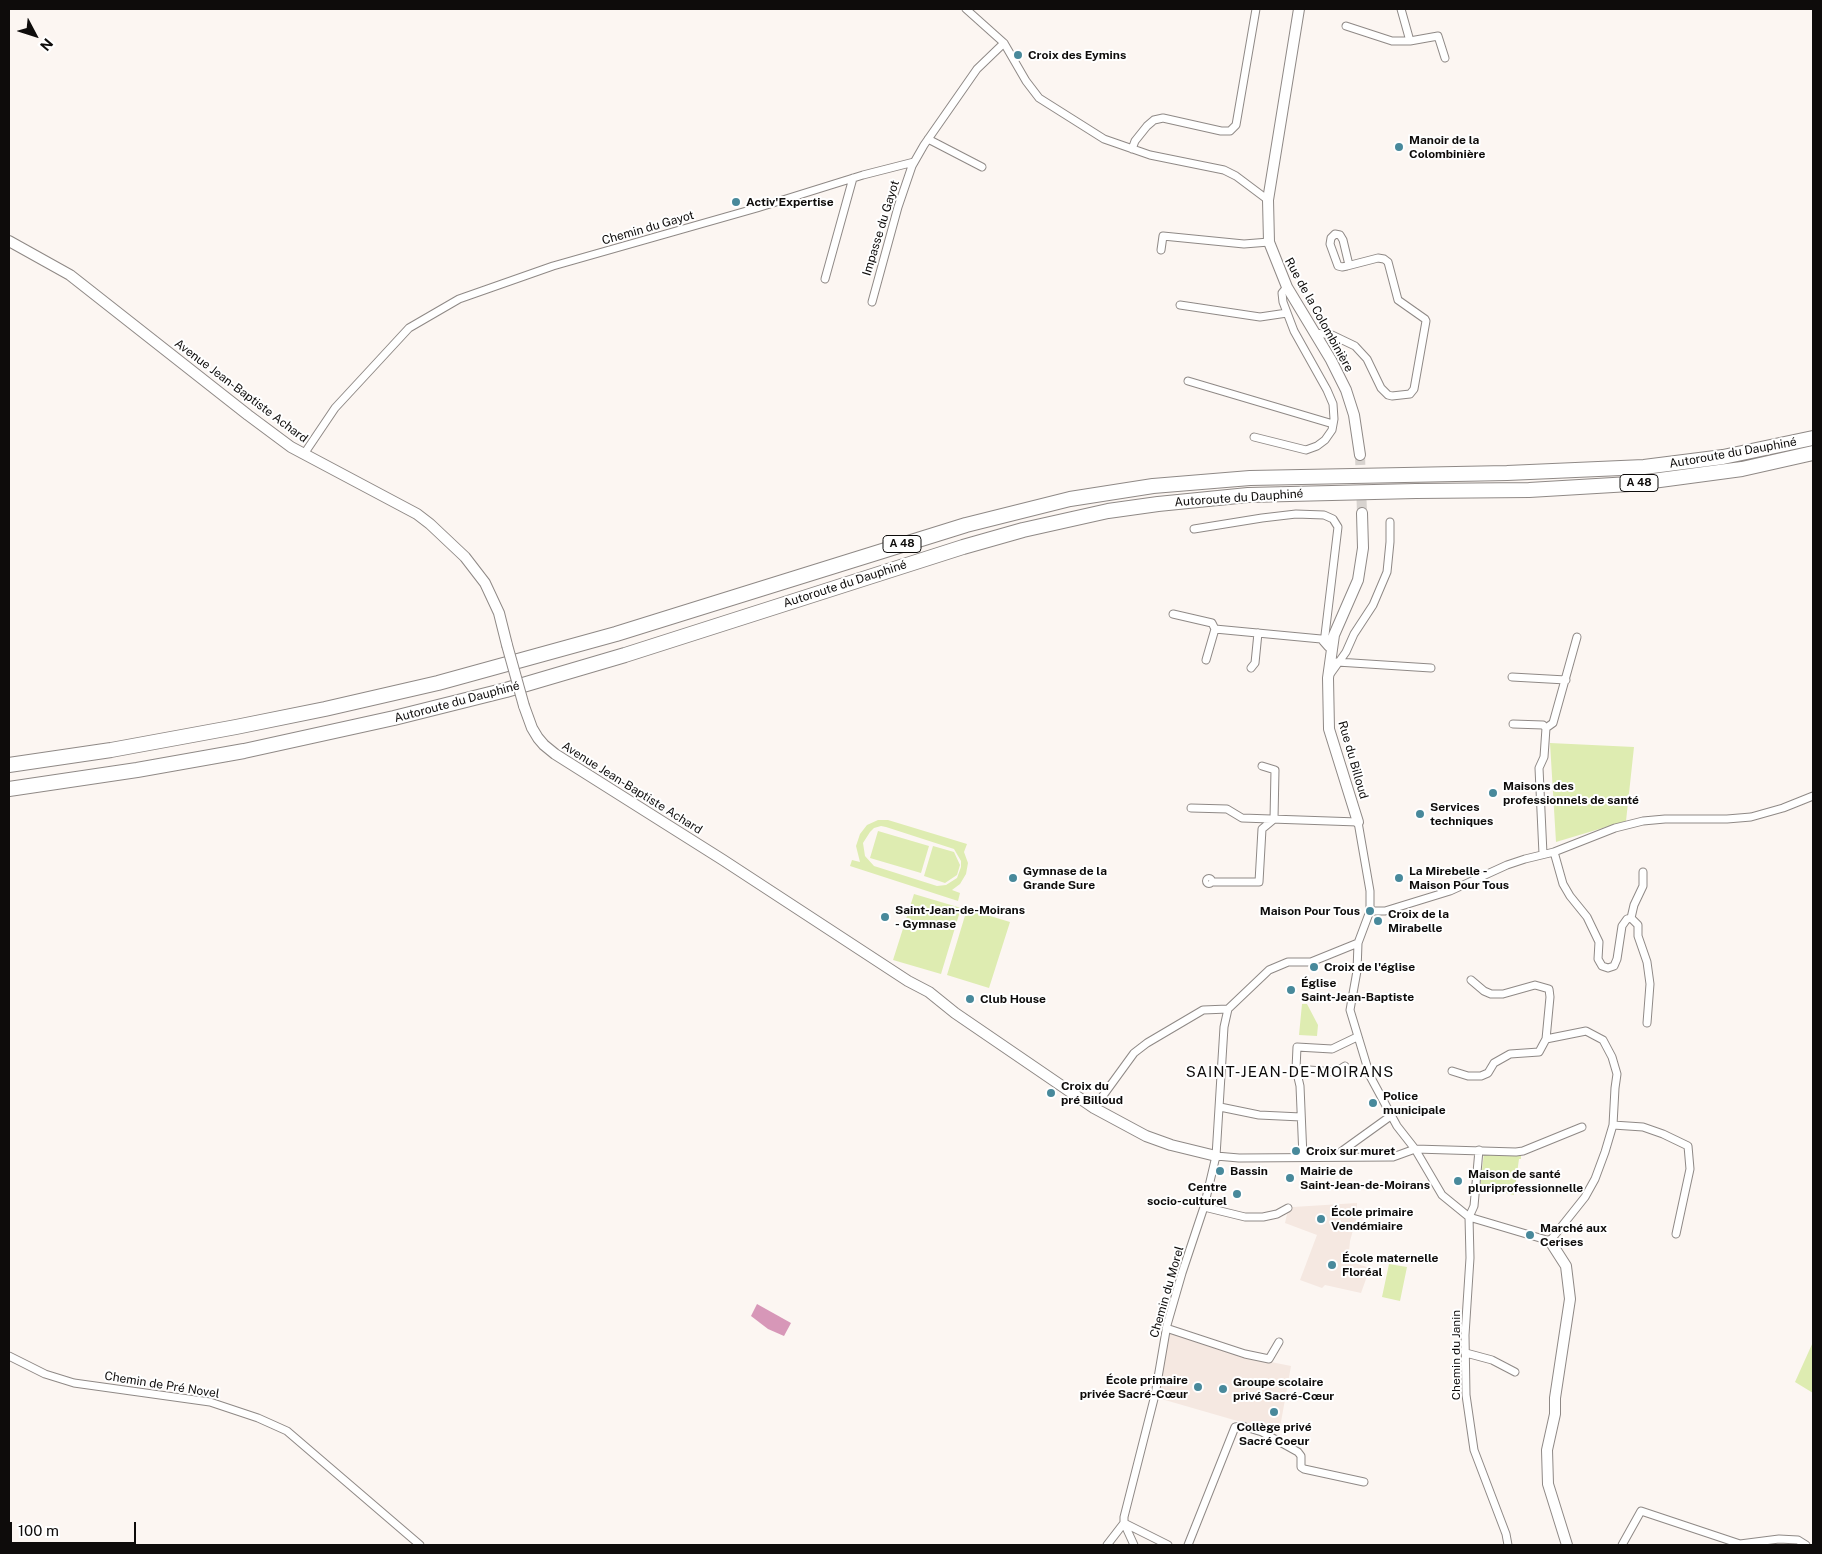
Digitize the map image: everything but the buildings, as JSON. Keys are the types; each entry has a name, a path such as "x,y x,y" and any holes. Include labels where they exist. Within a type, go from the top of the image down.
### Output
{"highway":[{"name":"Autoroute du Dauphiné","path":"9,765 111,750 227,729 438,683 616,634 966,525 1070,499 1153,486 1250,478 1507,473 1644,467 1723,457 1813,438"},
{"name":"Autoroute du Dauphiné","path":"9,789 120,773 244,751 394,718 506,690 625,655 963,547 1023,530 1108,511 1158,504 1248,496 1416,490 1529,490 1630,484 1742,469 1813,452"}],"street":[{"path":"966,9 1004,43 1026,81 1040,98 1104,140 1150,155 1224,170 1236,176 1268,200"},
{"path":"1132,149 1135,141 1154,120 1163,118 1222,131 1230,131 1236,125 1256,9"},
{"name":"Rue de la Colombinière","path":"1299,9 1268,200 1268,242 1287,288 1331,360 1346,390 1354,415 1360,455"},
{"path":"1402,9 1410,41"},
{"path":"1346,26 1392,41 1410,41 1438,36 1445,58"},
{"path":"914,162 928,138 977,69 1004,43"},
{"path":"928,138 982,167"},
{"name":"Chemin du Gayot","path":"304,454 335,408 409,328 459,299 553,266 757,208 853,178 914,162"},
{"name":"Impasse du Gayot","path":"872,302 898,207 914,162"},
{"path":"825,279 853,178"},
{"path":"1161,250 1163,236 1244,244 1268,242"},
{"name":"Avenue Jean-Baptiste Achard","path":"9,241 70,275 248,415 304,454 417,514 448,540 476,569 485,583 498,613 524,706 532,728 544,746 908,981 929,992 955,1013 1094,1108 1146,1136 1171,1145 1216,1156"},
{"path":"1315,333 1332,335 1355,346 1367,359 1381,388 1388,395 1410,394 1414,389 1425,319 1398,300 1388,262 1384,259 1378,258 1349,265"},
{"path":"1254,438 1306,450 1326,440 1333,424 1333,404 1294,331 1283,302 1282,293 1287,288"},
{"path":"1180,305 1260,316 1287,313"},
{"path":"1188,381 1333,424"},
{"name":"Rue du Billoud","path":"1358,822 1329,729 1328,678 1334,635 1358,580 1363,548 1362,512"},
{"path":"1194,529 1296,514 1324,515 1333,519 1338,527 1325,636 1331,651"},
{"path":"1328,678 1346,652 1354,634 1373,605 1388,572 1390,522"},
{"path":"1173,614 1212,623 1215,629 1206,660"},
{"path":"1215,629 1321,639 1331,651"},
{"path":"1251,668 1256,662 1258,633"},
{"path":"1546,728 1553,723 1577,637"},
{"path":"1338,662 1431,668"},
{"path":"1512,677 1566,680"},
{"path":"1513,724 1543,725 1546,728"},
{"path":"1543,854 1539,768 1544,757 1546,728"},
{"path":"1212,882 1259,882 1262,829 1274,819 1275,770 1262,766"},
{"path":"1370,911 1385,911 1450,891 1507,865 1554,852 1615,828 1643,821 1674,819 1727,820 1751,817 1783,808 1813,796"},
{"path":"1191,808 1227,809 1242,818 1358,822 1370,891 1370,911 1366,926 1358,943 1357,971 1350,1010 1370,1076 1397,1126 1415,1149 1442,1195 1469,1217 1550,1240 1566,1266 1570,1299 1555,1398 1555,1414 1547,1450 1547,1462 1548,1484 1567,1545"},
{"path":"1554,852 1563,884 1587,918 1599,942 1598,959 1602,966 1608,968 1614,966 1617,959 1622,926 1627,919 1631,918"},
{"path":"1631,918 1634,905 1643,886 1643,872"},
{"path":"1631,918 1638,925 1639,944 1647,962 1650,984 1647,1023"},
{"path":"1094,1108 1134,1053 1147,1043 1203,1010 1228,1009 1269,970 1288,962 1310,962 1358,943"},
{"path":"1452,1071 1468,1076 1481,1076 1488,1073 1494,1063 1510,1054 1539,1052 1546,1039 1550,997 1548,989 1535,985 1503,994 1491,994 1484,991 1471,980"},
{"name":"Chemin du Morel","path":"1124,1523 1155,1394 1166,1328 1204,1207 1216,1156 1224,1027 1228,1009"},
{"path":"1546,1039 1586,1032 1603,1040 1612,1057 1617,1074 1614,1088 1613,1126 1595,1179 1585,1197 1550,1240"},
{"path":"1303,1157 1300,1086 1296,1069 1297,1047 1332,1049 1357,1038"},
{"path":"1296,1069 1335,1072 1345,1066"},
{"path":"1220,1107 1259,1115 1301,1117"},
{"path":"1337,1157 1342,1150 1392,1115"},
{"path":"1613,1126 1642,1127 1663,1134 1688,1146 1690,1169 1676,1234"},
{"path":"1216,1156 1240,1158 1393,1157 1415,1149 1523,1151 1582,1127"},
{"name":"Chemin du Janin","path":"1479,1150 1474,1206 1469,1217 1470,1258 1465,1335 1466,1395 1474,1450 1506,1534 1508,1545"},
{"path":"1204,1207 1244,1217 1262,1217 1288,1208"},
{"path":"1166,1328 1245,1354 1269,1359 1279,1342"},
{"path":"1466,1353 1492,1360 1515,1372"},
{"name":"Chemin de Pré Novel","path":"9,1356 44,1374 74,1383 210,1402 258,1418 287,1431 420,1545"},
{"path":"1188,1545 1235,1426 1242,1426 1262,1432 1298,1452 1301,1456 1301,1467 1364,1482"},
{"path":"1622,1545 1641,1511 1740,1544 1779,1539 1798,1540 1806,1545"},
{"path":"1107,1545 1124,1523"},
{"path":"1124,1523 1134,1545"},
{"path":"1124,1523 1168,1545"}],"shaded area":[{"path":"1357,1203 1357,1216 1350,1241 1348,1261 1370,1268 1361,1293 1325,1285 1322,1288 1300,1280 1317,1235 1285,1223 1288,1210 1293,1207"},
{"path":"757,1304 791,1323 784,1336 768,1329 751,1316"},
{"name":"Groupe scolaire privé Sacré-Cœur","path":"1168,1332 1236,1355 1291,1366 1279,1433 1158,1398"}],"green space":[{"path":"1550,743 1634,747 1626,821 1556,842"},
{"path":"878,820 888,820 967,844 964,852 968,863 966,874 960,884 952,890 960,893 958,901 850,866 852,860 860,862 856,846 860,834 867,825","holes":["886,827 954,849 961,861 957,878 946,885 937,886 874,866 865,856 863,843 874,828"]},
{"path":"878,831 929,846 921,873 870,858"},
{"path":"933,846 954,852 960,865 957,875 945,883 924,876"},
{"path":"914,894 961,908 941,974 893,960"},
{"path":"967,909 1010,922 989,988 947,975"},
{"path":"1302,1004 1307,1004 1318,1025 1317,1036 1299,1035"},
{"path":"1484,1153 1521,1155 1514,1195 1480,1187"},
{"path":"1389,1264 1407,1267 1400,1301 1382,1297"},
{"path":"1813,1342 1813,1393 1795,1382"}],"tunnel":[{"path":"1360,455 1362,513"}],"place":[{"name":"Croix des Eymins","path":"1018,55"},
{"name":"Manoir de la Colombinière","path":"1399,147"},
{"name":"Activ'Expertise","path":"736,202"},
{"name":"Maisons des professionnels de santé","path":"1493,793"},
{"name":"Services techniques","path":"1420,814"},
{"name":"Gymnase de la Grande Sure","path":"1013,878"},
{"name":"La Mirebelle - Maison Pour Tous","path":"1399,878"},
{"name":"Maison Pour Tous","path":"1370,911"},
{"name":"Saint-Jean-de-Moirans - Gymnase","path":"885,917"},
{"name":"Croix de la Mirabelle","path":"1378,921"},
{"name":"Croix de l'église","path":"1314,967"},
{"name":"Église Saint-Jean-Baptiste","path":"1291,990"},
{"name":"Club House","path":"970,999"},
{"name":"Croix du pré Billoud","path":"1051,1093"},
{"name":"Police municipale","path":"1373,1103"},
{"name":"Croix sur muret","path":"1296,1151"},
{"name":"Bassin","path":"1220,1171"},
{"name":"Mairie de Saint-Jean-de-Moirans","path":"1290,1178"},
{"name":"Maison de santé pluriprofessionnelle","path":"1458,1181"},
{"name":"Centre socio-culturel","path":"1237,1194"},
{"name":"École primaire Vendémiaire","path":"1321,1219"},
{"name":"Marché aux Cerises","path":"1530,1235"},
{"name":"École maternelle Floréal","path":"1332,1265"},
{"name":"École primaire privée Sacré-Cœur","path":"1198,1387"},
{"name":"Groupe scolaire privé Sacré-Cœur","path":"1223,1389"},
{"name":"Collège privé Sacré Coeur","path":"1274,1412"}],"district":[{"name":"SAINT-JEAN-DE-MOIRANS","path":"1290,1072"}]}
